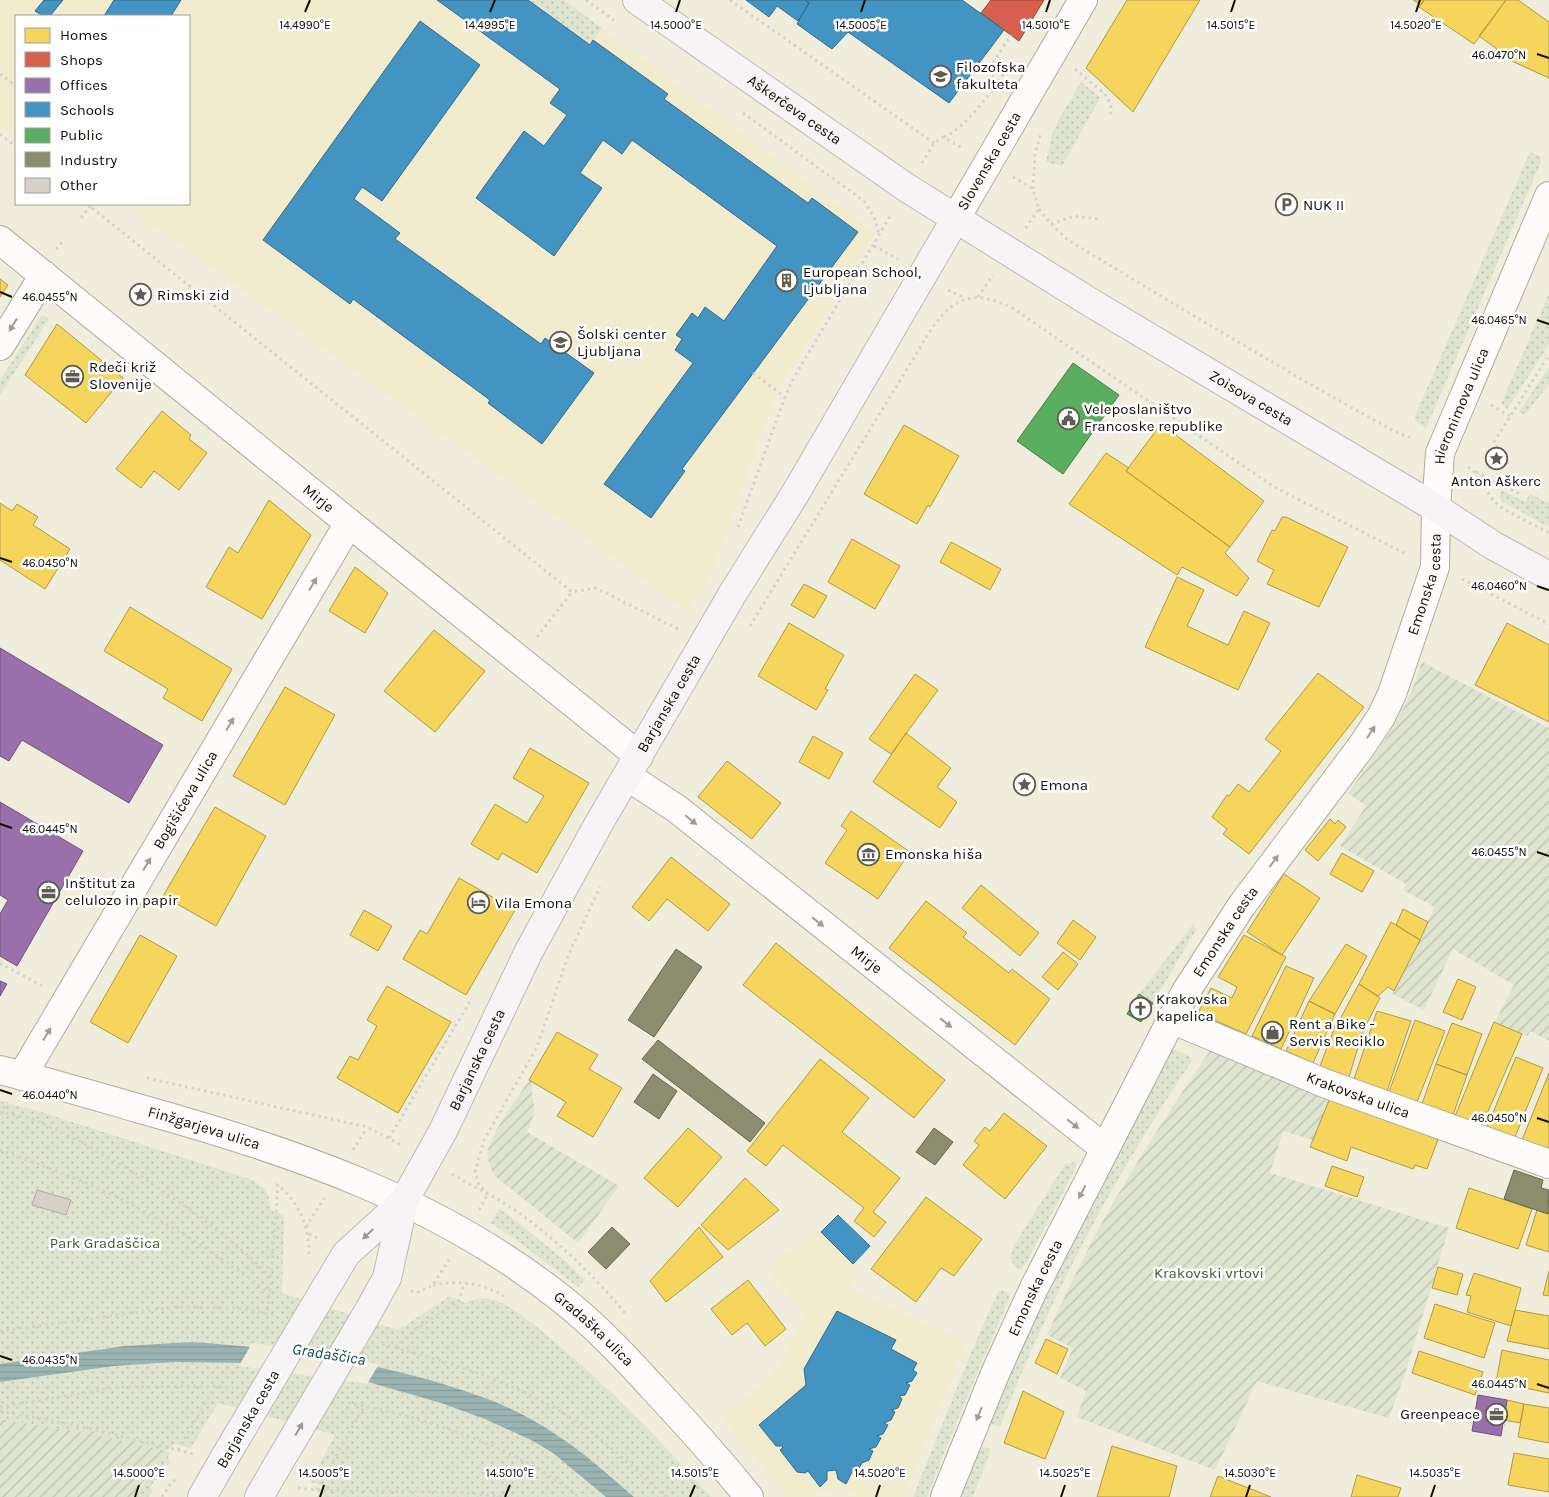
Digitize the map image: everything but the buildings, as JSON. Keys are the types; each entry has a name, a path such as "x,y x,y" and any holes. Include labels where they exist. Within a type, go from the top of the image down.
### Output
{"main road":[{"name":"Aškerčeva cesta","path":"637,0 869,163 956,218"},
{"name":"Zoisova cesta","path":"956,218 1093,304 1436,508 1494,546 1549,576"},
{"name":"Barjanska cesta","path":"259,1497 283,1479 364,1318 387,1278 404,1201 443,1131 529,951 598,825 733,593 795,494 956,218"},
{"name":"Barjanska cesta","path":"202,1497 212,1456 316,1304 346,1254 404,1201"}],"street":[{"name":"Slovenska cesta","path":"956,218 1082,0"},
{"name":"Hieronimova ulica","path":"1436,508 1440,453 1549,196"},
{"name":"Mirje","path":"0,240 349,523 633,766 677,809 1104,1148"},
{"path":"0,346 44,275"},
{"name":"Emonska cesta","path":"944,1497 997,1369 1034,1288 1170,1019 1242,905 1361,747 1381,717 1392,694 1435,567 1436,508"},
{"name":"Bogišićeva ulica","path":"11,1073 67,1000 349,523"},
{"name":"Krakovska ulica","path":"1170,1019 1324,1082 1549,1164"},
{"name":"Finžgarjeva ulica","path":"11,1073 190,1122 339,1173 404,1201"},
{"name":"Gradaška ulica","path":"404,1201 486,1246 564,1301 590,1323 631,1363 696,1433 749,1497"}],"path":[{"path":"586,0 619,23"},
{"path":"730,0 934,143"},
{"path":"927,155 934,143 952,134 962,126 999,80 987,72 1011,35"},
{"path":"1074,68 1107,96 1111,106 1110,118"},
{"path":"0,74 15,85"},
{"name":"Aškerčeva cesta","path":"739,110 864,201 874,217 879,235"},
{"path":"0,134 15,146"},
{"path":"943,137 960,147"},
{"path":"1015,179 1033,189 1040,208 1051,224 1068,240 1189,313 1384,425 1413,438 1520,494"},
{"path":"81,218 90,205 572,592"},
{"path":"1031,221 1040,208"},
{"path":"736,531 793,379 874,246 890,216"},
{"path":"1051,224 1074,216 1099,219"},
{"path":"874,246 894,257"},
{"path":"978,297 986,285"},
{"path":"948,290 966,299 978,297 996,301 1014,309 1274,487 1473,584 1549,624"},
{"path":"1508,464 1494,442 1549,355"},
{"path":"753,373 785,397"},
{"path":"1476,472 1488,494 1498,505 1549,533"},
{"path":"534,641 572,592 596,588 705,642"},
{"path":"488,1194 479,1186 475,1172 484,1140 537,1047 568,956 602,882"},
{"path":"0,963 67,1000"},
{"path":"139,1076 367,1127 395,1141"},
{"path":"0,1113 33,1119 81,1142 142,1177 198,1214 243,1251 270,1277"},
{"path":"0,1150 86,1184 161,1221 227,1262 269,1293"},
{"path":"460,1179 488,1194"},
{"path":"267,1312 278,1185"},
{"path":"477,1213 488,1194"},
{"path":"306,1227 308,1233"},
{"path":"433,1285 445,1267"},
{"path":"409,1290 416,1293 433,1285 453,1282 488,1288 508,1298"},
{"path":"395,1348 415,1330 459,1301 464,1283"},
{"path":"178,1450 215,1386"},
{"path":"317,1490 364,1406"},
{"path":"0,1411 79,1426 178,1450 212,1456"},
{"path":"1503,1425 1509,1426"},
{"path":"283,1479 317,1490 437,1492 506,1497"}],"shaded area":[{"name":"Šolski center Ljubljana","path":"0,0 564,0 875,232 775,397 715,564 689,613 129,208 131,205 190,205 190,15 15,15 15,138 0,126"},
{"path":"817,1229 859,1272 850,1289 966,1341 904,1497 858,1497 850,1491 838,1488 821,1492 815,1497 786,1497 721,1416 771,1377 805,1313 766,1268"}],"green space":[{"path":"528,0 564,0 602,28 590,45"},
{"path":"1081,82 1100,98 1062,166 1046,162 1051,137 1059,119"},
{"path":"1530,152 1540,156 1541,162 1426,428 1415,421 1415,416"},
{"path":"1549,293 1549,344 1507,409 1501,404"},
{"path":"42,315 49,319 0,395 0,380"},
{"path":"1549,367 1549,384 1525,415 1519,412"},
{"path":"1502,490 1525,502 1530,494 1549,503 1549,527 1503,502 1500,498"},
{"path":"1422,662 1549,728 1549,1041 1530,1031 1528,1036 1495,1022 1514,985 1453,949 1424,1010 1392,994 1435,907 1403,890 1406,884 1340,846 1366,806 1348,793 1391,731 1416,681"},
{"path":"1194,923 1196,930 1153,1003 1139,994"},
{"path":"1171,1048 1190,1057 1191,1062 1136,1149 1085,1239 1040,1332 1000,1427 992,1424 988,1420 1043,1291"},
{"name":"Krakovski vrtovi","path":"1211,1049 1332,1093 1313,1140 1283,1131 1270,1173 1449,1228 1404,1377 1389,1418 1257,1381 1215,1470 1077,1417 1086,1391 1060,1378 1073,1348 1047,1335 1081,1263 1110,1208 1159,1127"},
{"path":"529,1080 533,1082 534,1110 527,1132 619,1186 578,1243 495,1176 489,1164 488,1150 490,1142"},
{"name":"Park Gradaščica","path":"0,1101 38,1111 253,1180 266,1192 270,1209 284,1215 282,1293 398,1330 450,1296 465,1303 471,1300 488,1298 508,1306 572,1357 614,1395 711,1497 634,1497 584,1455 530,1418 508,1407 463,1390 440,1383 250,1346 191,1342 124,1346 0,1364"},
{"path":"1077,1162 1026,1263 1019,1269 1010,1259 1014,1245 1065,1164"},
{"path":"500,1208 563,1259 585,1280 578,1287 491,1223"},
{"path":"999,1290 1006,1291 1009,1299 927,1497 913,1497 971,1353"},
{"path":"175,1362 239,1363 368,1382 441,1403 485,1419 533,1441 575,1470 606,1497 317,1497 323,1485 310,1482 335,1435 218,1403 191,1448 175,1444 166,1451 170,1453 168,1457 169,1465 164,1465 150,1488 153,1489 149,1497 135,1497 165,1451 93,1434 0,1419 0,1382 114,1366"},
{"path":"0,1419 93,1434 166,1451 139,1488 135,1497 0,1497"},
{"path":"980,1446 991,1449 973,1497 957,1497"}],"water":[{"path":"191,1342 280,1350 339,1359 426,1379 478,1396 517,1412 557,1435 597,1465 634,1497 606,1497 554,1454 533,1441 485,1419 441,1403 368,1382 239,1363 175,1362 114,1366 0,1382 0,1364 124,1346"}],"pier":[{"path":"252,1343 305,1350 379,1364 367,1384 239,1366"}],"place":[{"name":"Filozofska fakulteta","path":"940,76"},
{"name":"NUK II","path":"1287,205"},
{"name":"European School, Ljubljana","path":"787,281"},
{"name":"Rimski zid","path":"141,295"},
{"name":"Šolski center Ljubljana","path":"561,343"},
{"name":"Rdeči križ Slovenije","path":"73,376"},
{"name":"Veleposlaništvo Francoske republike","path":"1068,418"},
{"name":"Anton Aškerc","path":"1496,458"},
{"name":"Emona","path":"1024,785"},
{"name":"Emonska hiša","path":"869,854"},
{"name":"Inštitut za celulozo in papir","path":"49,892"},
{"name":"Vila Emona","path":"479,903"},
{"name":"Krakovska kapelica","path":"1140,1008"},
{"name":"Rent a Bike - Servis Reciklo","path":"1273,1033"},
{"name":"Greenpeace","path":"1496,1414"}],"water label":[{"name":"Gradaščica","path":"329,1354"}]}
